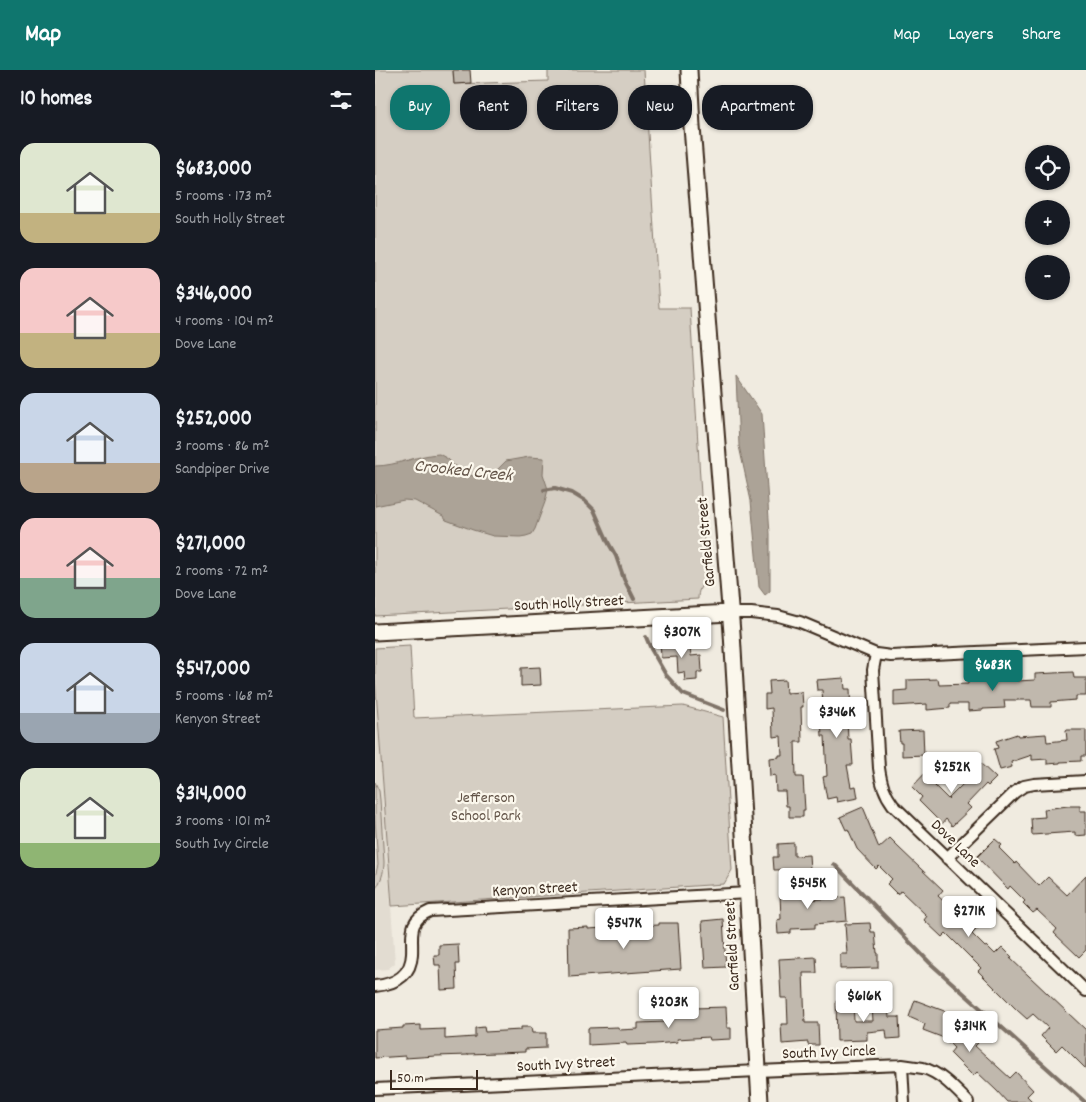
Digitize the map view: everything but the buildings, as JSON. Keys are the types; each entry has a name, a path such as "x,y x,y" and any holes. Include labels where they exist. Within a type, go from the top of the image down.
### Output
{"main road":[{"name":"Garfield Street","path":"689,70 730,613 760,1102"},
{"name":"South Holly Street","path":"375,632 730,613"}],"street":[{"name":"South Holly Street","path":"730,613 778,616 800,622 876,654 891,656 1086,647"},
{"name":"Dove Lane","path":"876,654 873,670 879,768 887,798 1086,991"},
{"path":"947,858 1015,792 1025,786 1086,781"},
{"name":"Kenyon Street","path":"375,986 392,983 401,978 406,972 411,960 411,932 414,924 423,914 430,911 747,893"},
{"path":"902,1065 904,1102"},
{"name":"South Ivy Circle","path":"758,1071 902,1065 933,1072 943,1078 968,1102"},
{"name":"South Ivy Street","path":"375,1089 758,1071"}],"shaded area":[{"path":"375,677 395,963 388,969 375,970"}],"green space":[{"path":"375,70 453,70 454,84 548,81 548,70 644,70 645,85 628,85 628,130 648,130 659,308 690,308 706,580 700,589 698,599 375,616"},
{"name":"Jefferson School Park","path":"410,646 414,718 683,706 723,717 732,870 724,884 392,906 375,677 375,648"},
{"path":"375,782 379,791 384,862 382,877 375,890 375,877 378,865"}],"water":[{"path":"736,376 762,414 770,534 770,591 765,595 759,587 751,501 739,446"},
{"path":"439,454 468,475 475,476 494,473 506,461 529,457 544,458 543,474 548,489 545,502 532,534 520,537 493,536 446,520 443,516 415,501 404,500 375,506 375,466"}],"waterway":[{"name":"Crooked Creek","path":"544,490 555,488 572,493 585,501 594,510 634,599"},
{"path":"646,637 666,675 683,694 724,710"},
{"path":"834,864 930,963 1085,1102"}]}
